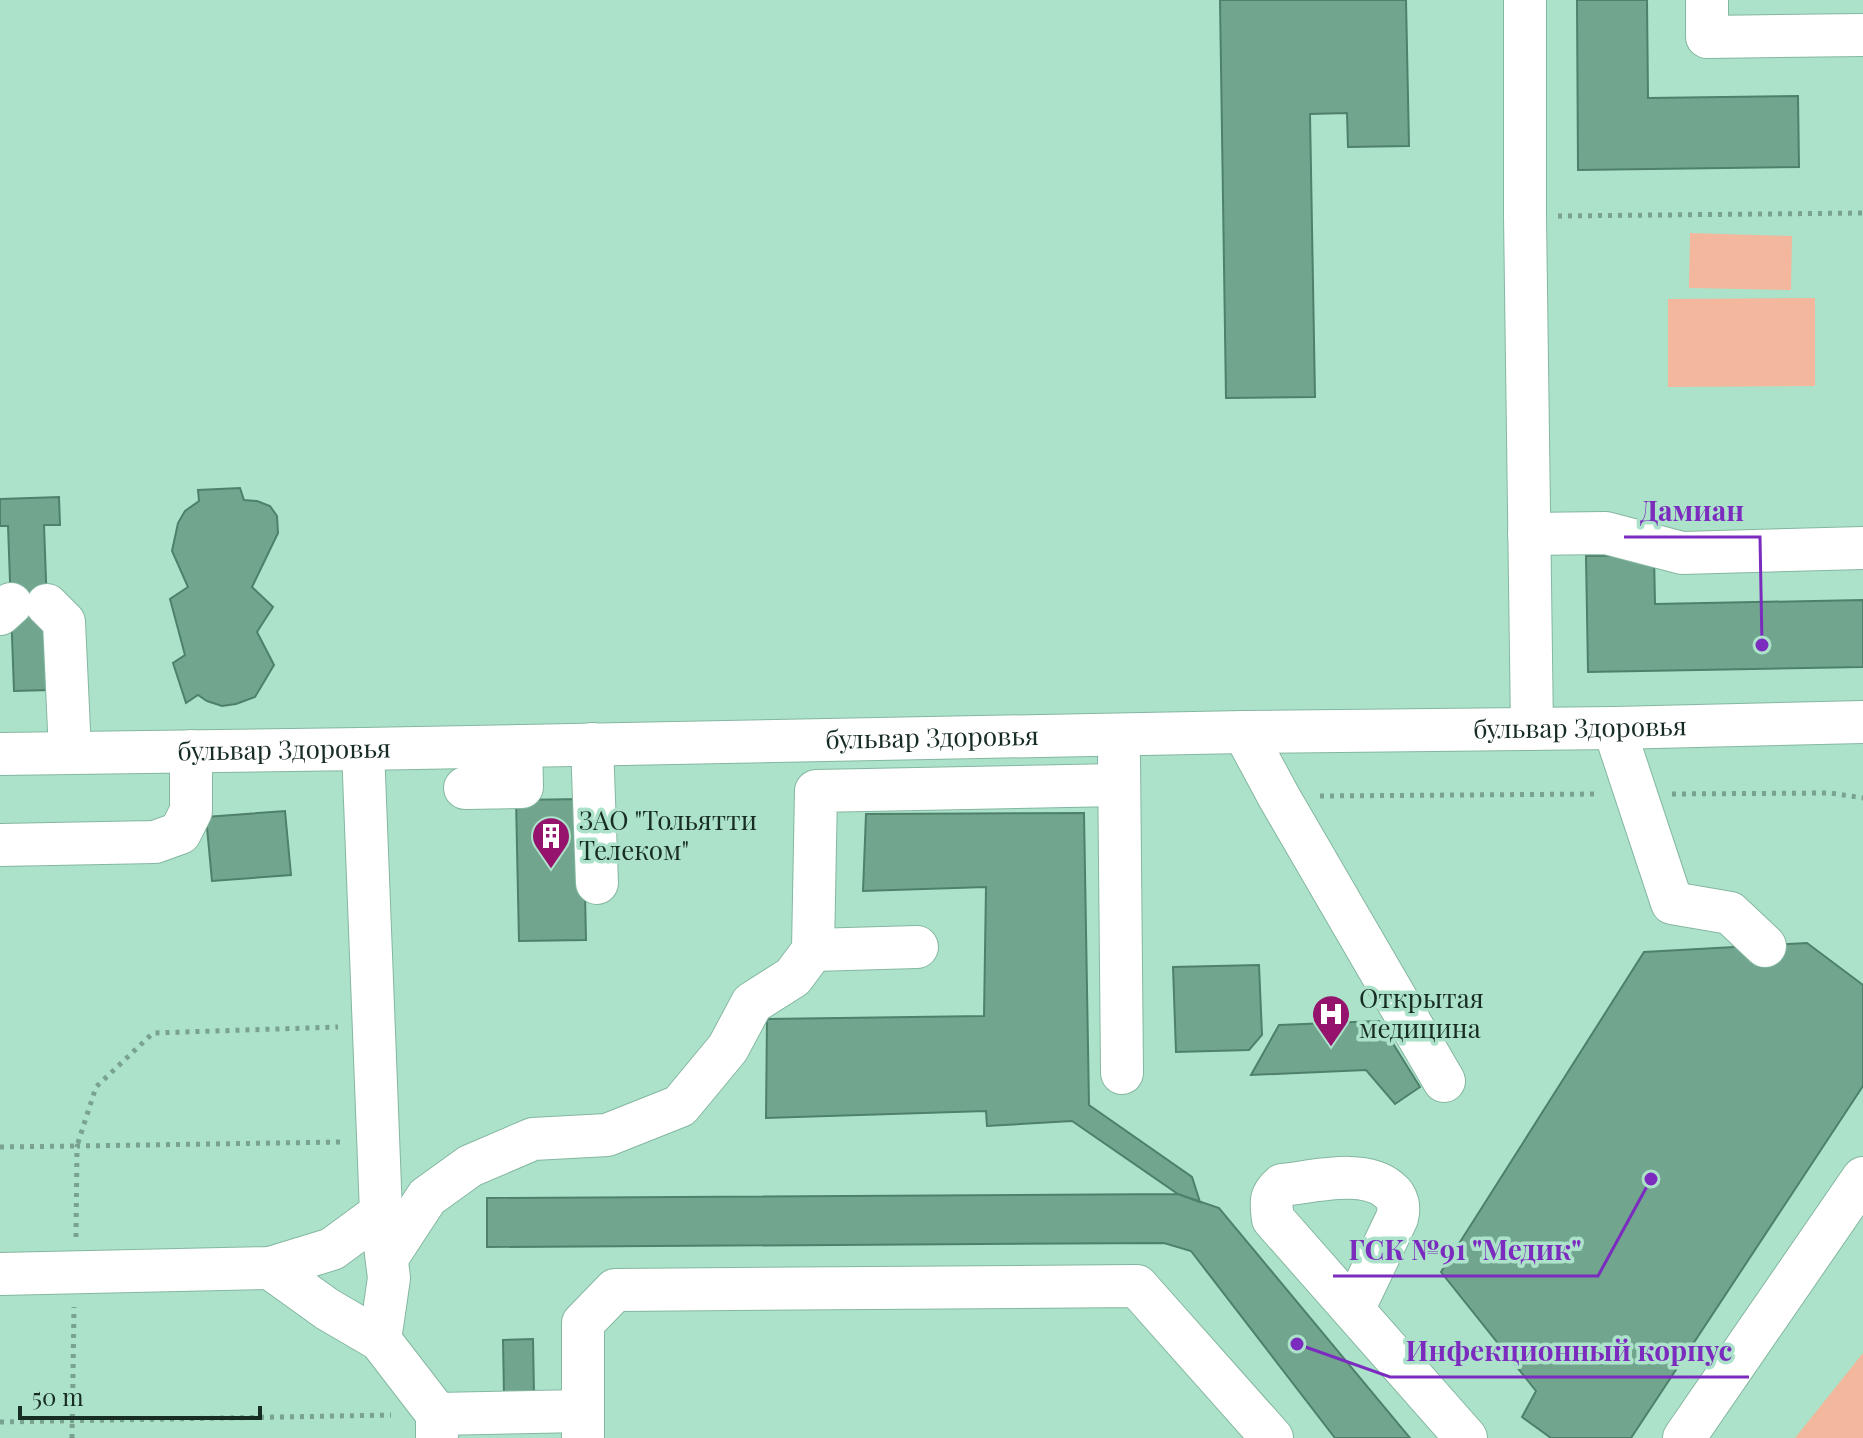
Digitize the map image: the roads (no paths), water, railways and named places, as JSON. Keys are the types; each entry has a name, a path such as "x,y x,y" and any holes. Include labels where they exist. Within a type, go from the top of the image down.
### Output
{"street":[{"path":"1525,0 1532,729"},
{"path":"1707,0 1707,37 1863,35"},
{"path":"1529,534 1606,533 1682,553 1863,548"},
{"path":"19,608 64,622 70,752"},
{"name":"бульвар Здоровья","path":"0,754 1863,722"},
{"path":"1614,728 1672,903 1730,913 1765,946"},
{"path":"1244,732 1444,1081"},
{"path":"1118,734 1122,1073"},
{"path":"387,1258 427,1197 470,1166 533,1139 607,1135 680,1106 728,1048 752,1003 793,977 813,950 816,740"},
{"path":"592,744 597,883"},
{"path":"465,788 522,787 521,746"},
{"path":"363,749 381,1213 389,1278 380,1340"},
{"path":"0,845 155,842 180,833 191,811 191,751"},
{"path":"816,791 1119,785"},
{"path":"813,950 917,947"},
{"path":"1684,1438 1863,1178"},
{"path":"5,1278 270,1268 332,1249 381,1213"},
{"path":"270,1268 327,1309 380,1340 437,1426 582,1424 583,1323 615,1290 1137,1286 1272,1438"},
{"path":"1353,1310 1466,1438"}],"place":[{"name":"Дамиан","path":"1762,645"},
{"name":"ЗАО \"Тольятти Телеком\"","path":"551,870"},
{"name":"Открытая медицина","path":"1331,1048"},
{"name":"ГСК №91 \"Медик\"","path":"1651,1179"},
{"name":"Инфекционный корпус","path":"1297,1344"}]}
